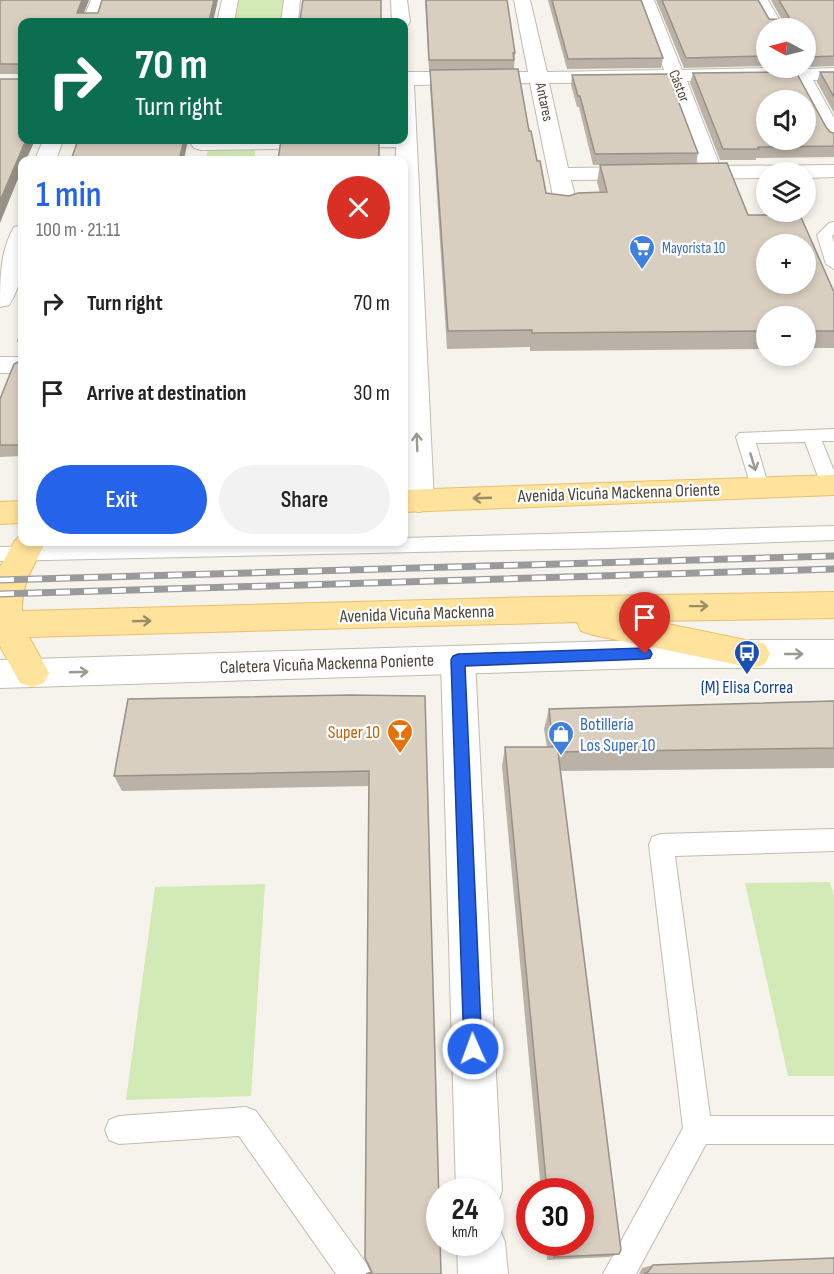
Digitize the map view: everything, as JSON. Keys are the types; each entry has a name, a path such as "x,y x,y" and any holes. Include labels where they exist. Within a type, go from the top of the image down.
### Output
{"main road":[{"name":"Avenida Vicuña Mackenna Oriente","path":"411,501 832,485"},
{"path":"0,513 18,512"},
{"path":"16,674 17,647 4,625 17,550"},
{"name":"Avenida Vicuña Mackenna","path":"4,625 536,610 834,605"},
{"path":"536,610 753,654"}],"street":[{"path":"93,18 99,0"},
{"path":"227,18 230,0"},
{"path":"290,18 292,0"},
{"path":"399,0 400,18"},
{"name":"Antares","path":"522,0 566,204"},
{"name":"Cástor","path":"646,0 712,172"},
{"path":"760,0 770,18"},
{"path":"816,72 834,74"},
{"path":"408,78 675,76 756,73"},
{"path":"803,78 834,136"},
{"path":"200,148 260,152 366,144"},
{"path":"560,174 834,171"},
{"path":"0,300 15,277 18,258"},
{"path":"408,288 411,501"},
{"path":"0,365 18,365"},
{"name":"Caletera Vicuña Mackenna Poniente","path":"16,674 645,654 834,654"},
{"path":"458,660 478,1178"},
{"path":"482,1256 483,1274"}],"lane":[{"path":"834,226 824,235 834,264"},
{"path":"811,435 832,485"},
{"path":"760,488 745,436 834,435"},
{"path":"408,544 570,542 834,533"},
{"path":"17,550 294,546"},
{"path":"619,1274 698,1130 661,845 834,840"},
{"path":"119,1130 246,1121 355,1274"},
{"path":"698,1130 834,1130"}],"green space":[{"path":"236,0 283,0 281,18 233,18"},
{"path":"256,147 255,156 207,156 208,148"},
{"path":"830,882 834,896 834,1076 788,1076 745,883"},
{"path":"265,884 251,1096 126,1100 155,887"}],"building":[{"path":"0,0 82,0 77,13 98,13 102,0 214,0 210,18 18,18 18,64 0,64"},
{"path":"303,0 381,0 381,18 300,18"},
{"path":"426,0 507,0 515,53 513,53 514,60 429,60"},
{"path":"552,0 641,0 663,58 568,59"},
{"path":"662,0 758,0 768,18 756,18 756,56 686,58"},
{"path":"779,0 834,0 834,56 816,57 816,18 789,18"},
{"path":"518,69 529,131 531,131 537,161 540,161 546,193 569,196 578,193 607,192 600,165 727,163 748,215 756,215 756,222 803,222 808,234 756,234 756,294 816,294 816,251 834,292 834,331 816,331 816,306 756,306 756,331 532,333 532,330 448,331 430,70"},
{"path":"756,72 756,78 799,78 806,90 756,90 756,149 723,149 693,73"},
{"path":"820,72 834,72 834,97"},
{"path":"668,74 698,153 595,154 580,96 578,96 572,75"},
{"path":"0,79 18,79 18,144 24,144 0,201"},
{"path":"816,109 826,127 834,133 834,146 816,146"},
{"path":"77,144 183,144 180,156 72,156"},
{"path":"280,144 379,144 379,156 279,156"},
{"path":"18,362 18,445 0,445 0,399 14,364"},
{"path":"425,696 438,1178 426,1178 426,1256 441,1256 441,1274 366,1274 372,1272 365,1258 369,771 114,776 128,699"},
{"path":"834,701 834,748 558,752 621,1250 619,1254 594,1255 594,1178 546,1178 505,747 553,747 549,709"},
{"path":"834,1258 834,1274 644,1274 653,1265"}],"railway":[{"path":"0,580 834,556"},
{"path":"0,594 834,569"}],"place":[{"name":"Mayorista 10","path":"642,271"},
{"name":"(M) Elisa Correa","path":"747,676"},
{"name":"Super 10","path":"400,755"},
{"name":"Botillería Los Super 10","path":"561,757"}],"route":[{"path":"473,1049 458,660 645,654"}]}
